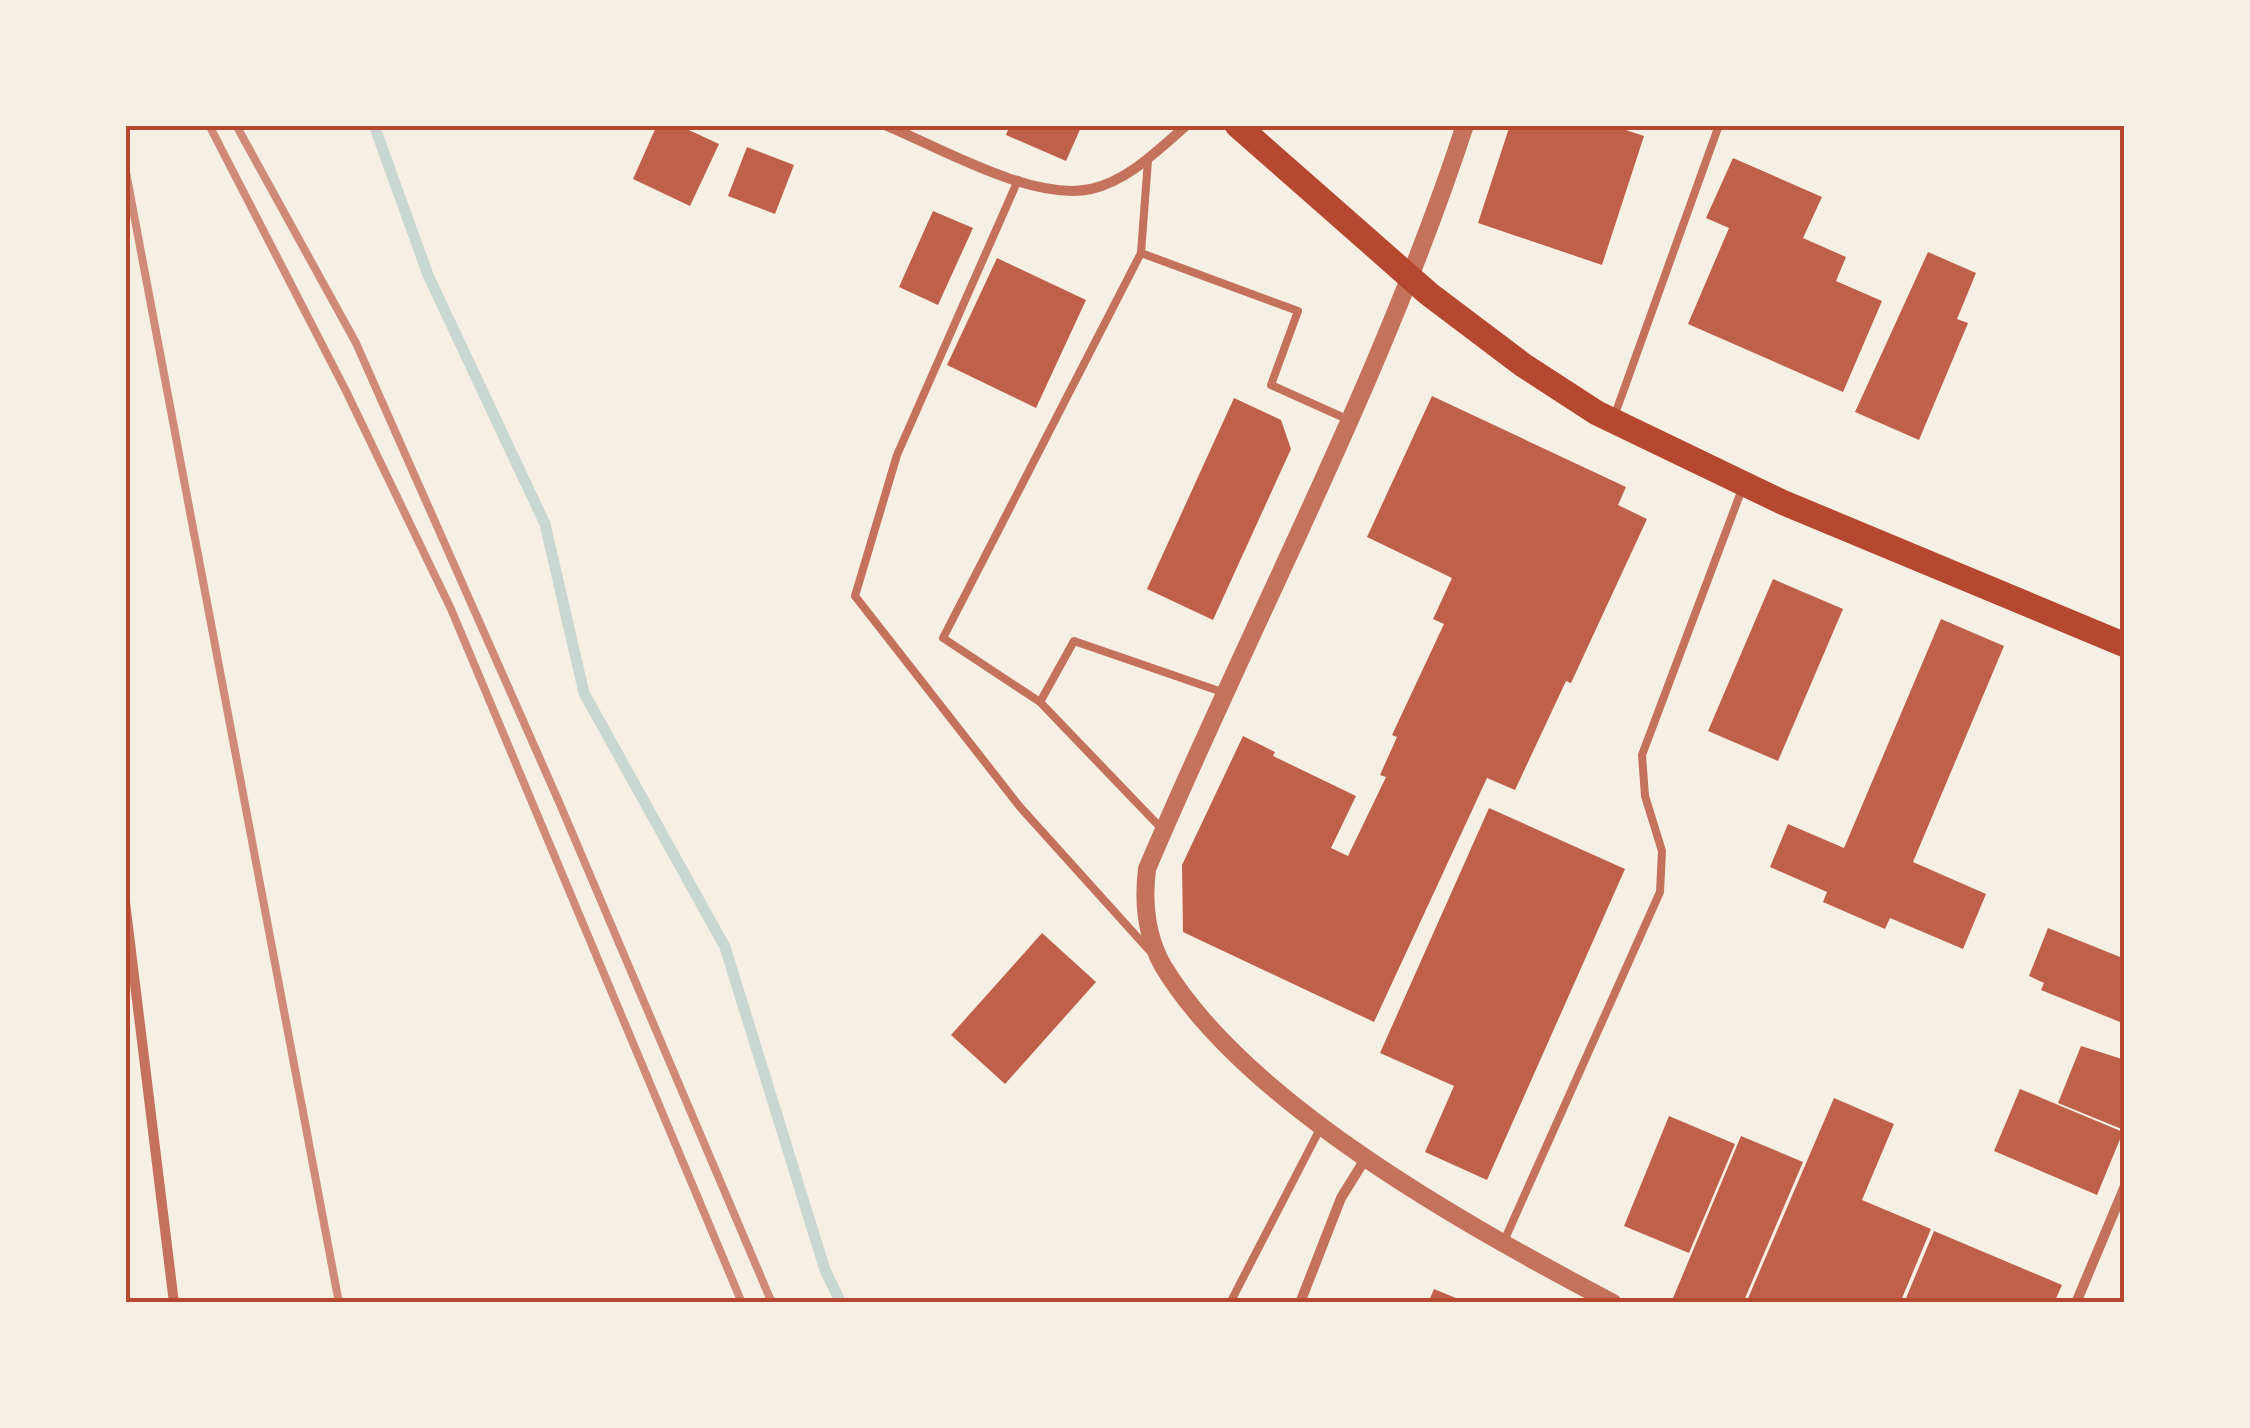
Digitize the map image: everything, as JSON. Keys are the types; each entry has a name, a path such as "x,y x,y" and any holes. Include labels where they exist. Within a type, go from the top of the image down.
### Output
{"main road":[{"path":"1237,125 1409,277 1523,365 1612,421 1744,485 2125,645"}],"street":[{"path":"885,125 1018,180 1062,192 1092,189 1148,160 1187,125"},
{"path":"1465,125 1409,277 1350,420 1146,870 1143,901 1162,964 1225,1046 1322,1126 1367,1156 1502,1245 1612,1303"},
{"path":"125,902 174,1303"},
{"path":"1300,1303 1342,1198 1367,1156"},
{"path":"2076,1303 2125,1186"}],"lane":[{"path":"1612,421 1719,125"},
{"path":"1148,160 1140,253 943,638 1040,702 1164,830"},
{"path":"1018,180 896,454 855,596 1020,807 1162,964"},
{"path":"1140,253 1298,311 1271,385 1350,420"},
{"path":"1502,1245 1660,892 1662,851 1645,796 1642,755 1744,485"},
{"path":"1040,702 1074,641 1227,694"},
{"path":"1230,1303 1322,1126"}],"building":[{"path":"657,125 678,125 719,144 690,206 633,179"},
{"path":"1010,125 1082,125 1066,161 1006,135"},
{"path":"1510,125 1611,125 1644,136 1602,265 1478,223"},
{"path":"747,147 794,165 775,214 728,196"},
{"path":"1733,158 1822,197 1803,238 1846,257 1836,281 1882,301 1843,392 1688,324 1729,228 1706,218"},
{"path":"933,211 973,228 938,305 899,287"},
{"path":"1928,252 1976,273 1957,319 1968,323 1919,440 1855,412"},
{"path":"997,258 1086,300 1036,408 947,365"},
{"path":"1432,396 1626,487 1618,505 1647,519 1571,683 1566,681 1515,790 1487,778 1374,1022 1183,932 1182,865 1243,736 1275,752 1273,756 1356,796 1331,848 1348,856 1386,777 1380,775 1397,737 1392,735 1444,624 1433,619 1452,578 1367,537"},
{"path":"1234,398 1281,420 1291,449 1213,620 1147,589"},
{"path":"1773,579 1843,609 1778,761 1708,731"},
{"path":"1941,619 2004,646 1913,862 1986,894 1963,949 1890,918 1885,929 1823,902 1827,892 1770,867 1788,824 1844,848"},
{"path":"1489,808 1625,869 1487,1180 1425,1152 1454,1086 1380,1053"},
{"path":"2048,928 2125,959 2125,1024 2041,990 2044,983 2029,976"},
{"path":"1042,933 1096,982 1005,1084 951,1035"},
{"path":"2081,1046 2125,1060 2124,1130 2058,1103"},
{"path":"2020,1089 2123,1132 2097,1195 1994,1151"},
{"path":"1834,1098 1894,1124 1862,1200 1931,1229 1900,1303 1746,1303"},
{"path":"1669,1116 1735,1144 1689,1253 1624,1226"},
{"path":"1741,1136 1803,1162 1743,1303 1685,1303 1673,1298"},
{"path":"1934,1231 2062,1285 2054,1303 1904,1303"},
{"path":"1434,1289 1468,1303 1428,1303"}],"waterway":[{"path":"374,125 428,275 545,524 584,693 725,947 825,1270 841,1303"}],"railway":[{"path":"209,125 346,391 451,609 742,1303"},
{"path":"236,125 356,343 559,802 772,1303"},
{"path":"125,167 339,1303"}]}
